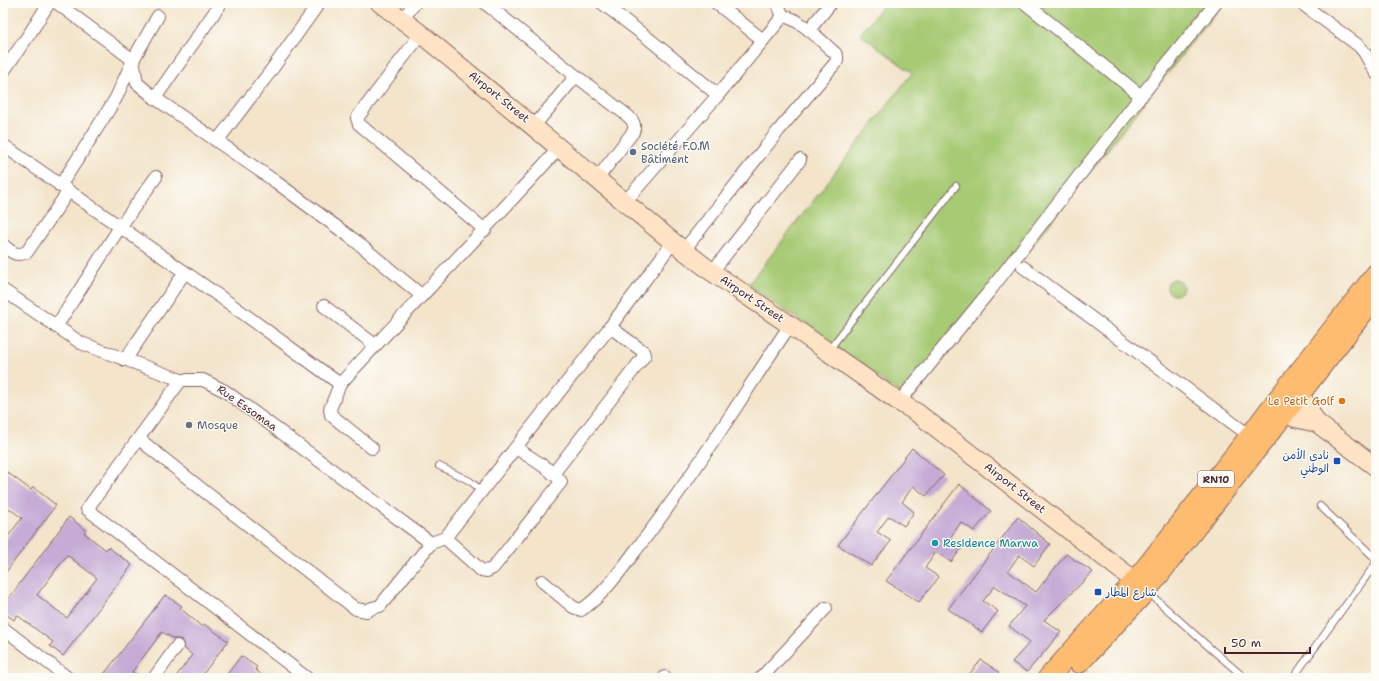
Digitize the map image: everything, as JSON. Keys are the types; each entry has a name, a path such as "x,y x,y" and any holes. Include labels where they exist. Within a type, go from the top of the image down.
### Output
{"main road":[{"name":"RN10","path":"1294,390 1376,274"},
{"name":"RN10","path":"1066,678 1294,390 1376,296"},
{"name":"RN10","path":"1048,678 1141,585 1250,436 1279,409"}],"street":[{"path":"4,67 32,30 49,3"},
{"path":"57,3 133,60 137,83 155,98 276,182 352,239 421,295"},
{"path":"155,98 221,3"},
{"path":"217,141 270,72 319,3"},
{"name":"Airport Street","path":"380,3 421,34 534,126 624,203 678,246 712,272 828,351 899,402 916,412 1141,585"},
{"path":"402,20 415,3"},
{"path":"485,3 628,116 633,122 634,126 630,136 597,179"},
{"path":"602,3 718,95"},
{"path":"716,3 763,40"},
{"path":"777,3 783,16"},
{"path":"809,30 831,3"},
{"path":"1025,3 1141,96"},
{"path":"899,402 988,293 1141,96 1216,3"},
{"path":"1301,3 1359,46 1376,73"},
{"path":"3,245 11,252 17,254 27,252 64,189 84,149 116,98 133,60 158,16"},
{"path":"624,203 718,95 783,16"},
{"path":"139,439 356,609 367,611 380,606 431,543 445,538 610,327 837,62 838,59 835,53 809,30 792,18 783,16"},
{"path":"421,34 359,113 357,118 360,124 485,230"},
{"path":"534,126 576,76"},
{"path":"3,145 185,272 340,384"},
{"path":"372,448 331,415 330,409 340,384 421,295 485,230 559,148"},
{"path":"712,272 800,160"},
{"path":"56,327 120,227 156,177"},
{"path":"1023,267 1250,436"},
{"path":"125,360 185,272"},
{"name":"Rue Essomaa","path":"3,290 81,343 181,380 204,380 225,391 431,543"},
{"path":"324,306 375,345"},
{"path":"542,581 573,608 581,610 589,606 596,599 661,517 790,325"},
{"path":"553,474 645,354 610,327"},
{"path":"181,380 87,509 307,678"},
{"path":"1294,390 1317,424"},
{"path":"1279,409 1317,424 1376,467"},
{"path":"445,538 481,570 487,571 494,568 561,482 553,474 516,448"},
{"path":"761,678 826,608"},
{"path":"3,628 68,678"},
{"path":"154,678 177,646"}],"lane":[{"path":"828,351 956,186"},
{"path":"439,466 470,481 482,491"},
{"path":"1320,506 1376,559"},
{"path":"1293,678 1376,563"},
{"path":"1141,585 1245,678"}],"green space":[{"path":"885,3 1223,3 910,401 809,327 748,285 912,73 860,34"},
{"path":"1175,279 1182,284 1183,287 1178,294 1175,295 1168,290 1167,287 1172,280"}],"building":[{"path":"912,448 944,475 926,496 913,486 902,502 914,512 904,526 889,516 877,532 891,541 871,566 838,545"},
{"path":"3,469 31,490 33,487 56,505 3,576 3,543 22,518 3,504"},
{"name":"Residence Marwa","path":"959,484 991,511 974,531 961,522 950,538 962,548 951,562 936,552 925,568 939,577 919,602 886,581"},
{"path":"69,517 86,530 84,533 106,550 108,547 132,565 63,656 50,646 53,642 17,615 14,620 3,612 3,606","holes":["67,555 97,578 67,618 37,595"]},
{"path":"1018,517 1050,544 1034,566 1019,555 1008,571 1036,592 1066,554 1093,572 1044,620 1061,632 1027,672 1012,662 1030,642 1009,626 1025,606 995,586 983,601 998,611 982,632 948,609"},
{"path":"165,595 182,606 180,608 202,627 204,624 228,641 200,678 175,678 192,655 184,648 184,643 182,640 174,639 162,632 132,672 142,678 101,678"},
{"path":"241,656 257,667 255,669 265,678 224,678"},
{"path":"981,660 999,672 993,678 966,678"}],"place":[{"name":"Société F.O.M Bâtiment","path":"633,152"},
{"name":"Le Petit Golf","path":"1342,401"},
{"name":"Mosque","path":"189,425"},
{"name":"نادي الأمن الوطني","path":"1337,461"},
{"name":"Residence Marwa","path":"935,543"},
{"name":"شارع المطار","path":"1098,592"}]}
